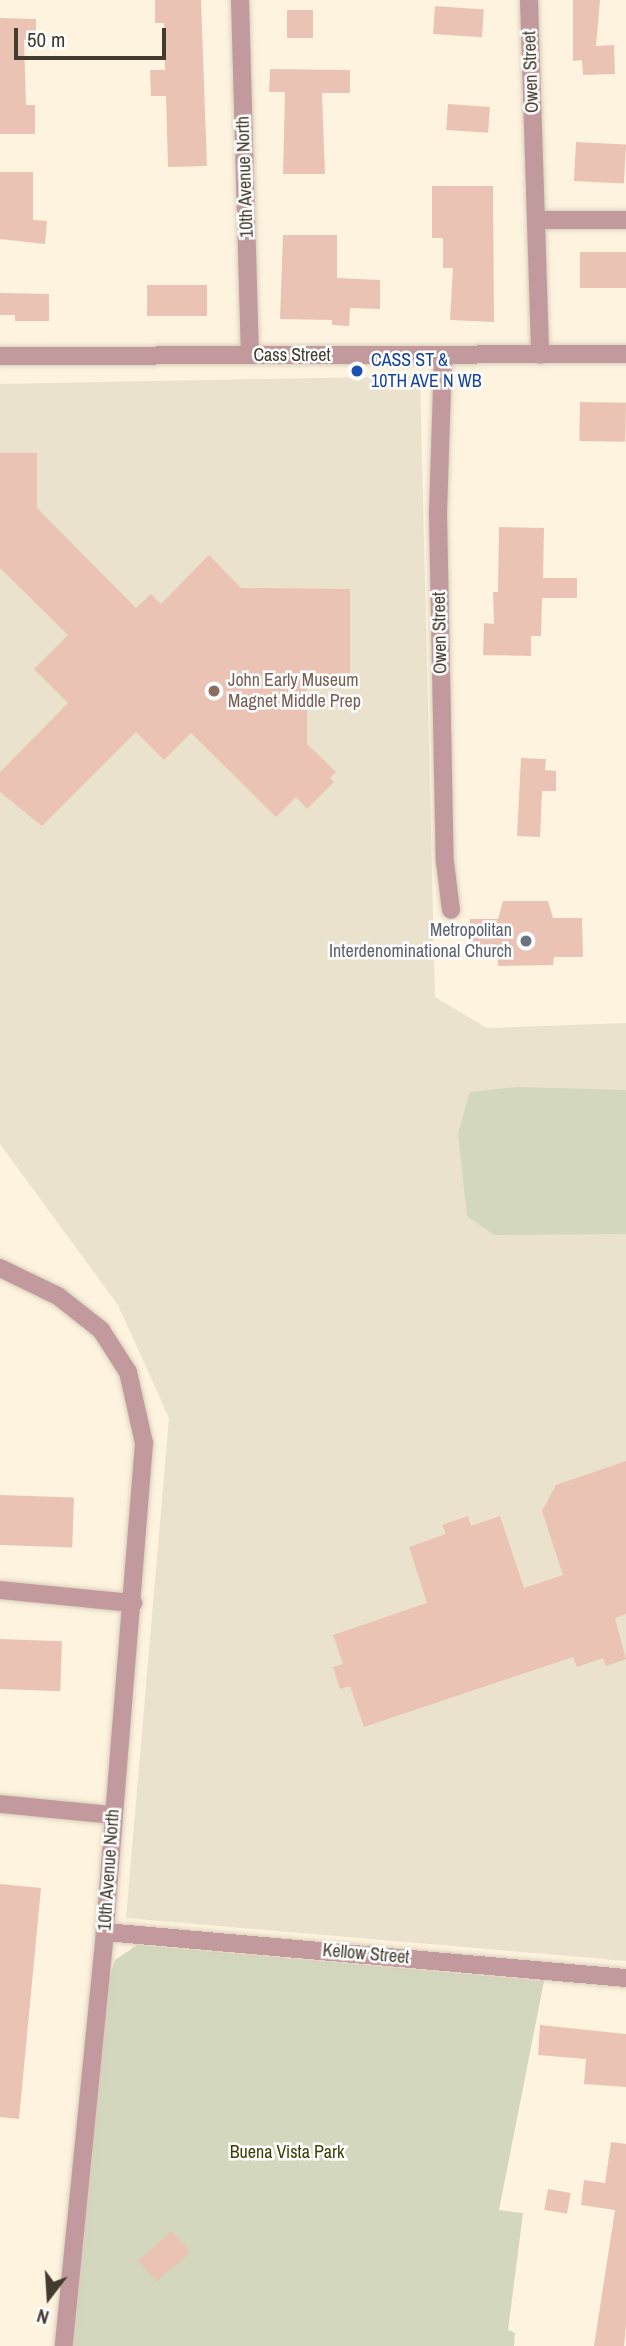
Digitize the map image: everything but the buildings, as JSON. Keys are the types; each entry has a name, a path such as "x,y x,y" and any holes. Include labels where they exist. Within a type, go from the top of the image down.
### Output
{"street":[{"name":"10th Avenue North","path":"240,0 250,355"},
{"name":"Owen Street","path":"529,0 540,355"},
{"path":"536,220 626,220"},
{"name":"Cass Street","path":"0,356 626,354"},
{"name":"Owen Street","path":"443,355 438,527 445,862 451,910"},
{"name":"10th Avenue North","path":"0,1268 82,1311 116,1351 135,1393 144,1443 133,1603 112,1815 105,1931 64,2346"},
{"path":"0,1590 133,1603"},
{"path":"0,1804 112,1815"},
{"name":"Kellow Street","path":"105,1931 626,1979"}],"shaded area":[{"path":"420,376 435,997 487,1028 626,1023 626,1961 126,1918 169,1418 118,1305 0,1144 0,384"}],"green space":[{"path":"518,1087 626,1090 626,1234 494,1235 467,1216 458,1133 470,1092"},
{"name":"Buena Vista Park","path":"137,1945 544,1981 499,2210 523,2213 508,2330 515,2333 514,2346 73,2346 109,1978 115,1960"}],"place":[{"name":"CASS ST & 10TH AVE N WB","path":"357,371"},
{"name":"John Early Museum Magnet Middle Prep","path":"214,691"},
{"name":"Metropolitan Interdenominational Church","path":"526,941"}]}
